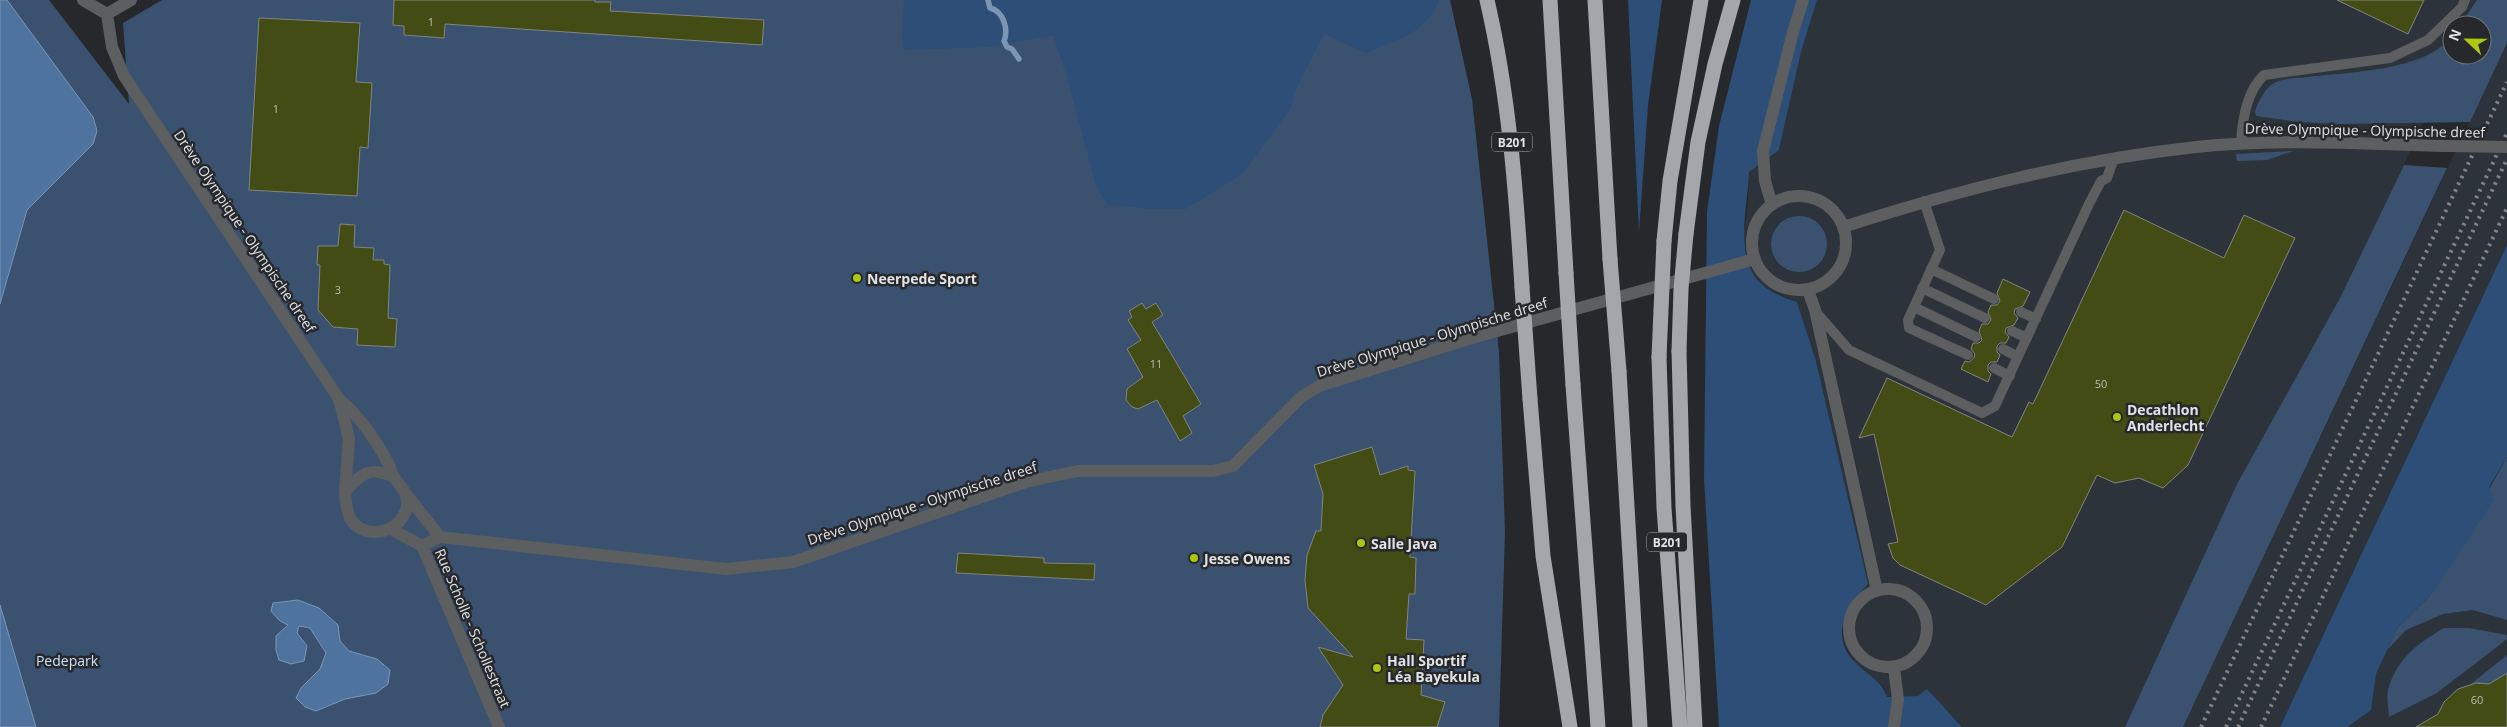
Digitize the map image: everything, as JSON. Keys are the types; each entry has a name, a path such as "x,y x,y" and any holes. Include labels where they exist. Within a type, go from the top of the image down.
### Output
{"highway":[{"name":"B201","path":"1487,0 1498,47 1509,115 1543,556 1570,727"},
{"path":"1550,0 1573,385 1598,727"},
{"name":"B201","path":"1595,0 1640,727"},
{"name":"B201","path":"1680,727 1664,508 1660,357 1664,242 1672,172 1701,0"},
{"name":"B201","path":"1695,727 1683,506 1679,351 1681,289 1698,142 1715,64 1732,0"}],"street":[{"path":"83,0 107,14 131,0"},
{"path":"1772,205 1765,181 1763,151 1803,0"},
{"name":"Drève Olympique - Olympische dreef","path":"107,14 112,47 124,76 339,399 355,413 388,463 394,477"},
{"name":"Drève Olympique - Olympische dreef","path":"1843,227 1924,201 2042,171 2114,158 2241,144 2281,142 2507,147"},
{"path":"1798,196 1812,198 1831,209 1843,227 1846,243 1844,259 1836,273 1824,284 1808,290 1792,290 1776,284 1763,274 1755,260 1752,243 1755,227 1762,215 1772,205 1784,199 1798,196"},
{"name":"Drève Olympique - Olympische dreef","path":"440,537 726,569 793,562 1026,482 1078,470 1213,471 1233,466 1301,397 1319,386 1472,338 1755,260"},
{"path":"1808,290 1815,310 1877,590"},
{"path":"339,399 349,438 345,492 346,510 351,520 359,528 369,532 381,532 391,529 404,514 406,494"},
{"path":"345,492 358,477 370,472 382,472 394,477 440,537 422,546"},
{"name":"Rue Scholle - Schollestraat","path":"391,529 422,546 499,727"},
{"path":"1877,590 1897,590 1904,593 1916,600 1926,617 1927,634 1921,650 1902,665 1894,668 1878,666 1863,658 1853,645 1849,629 1852,612 1862,599 1877,590"},
{"path":"1894,668 1898,700 1894,727"}],"lane":[{"path":"2241,144 2242,119 2257,82 2264,75 2390,58 2428,40 2462,7 2465,0"},
{"path":"1815,310 1849,350 1982,413 1996,406 2089,204 2101,181 2107,178 2114,158"},
{"path":"1924,201 1940,250 1908,320 1909,328 1968,356"},
{"path":"1931,269 1994,299"},
{"path":"1922,288 1985,318"},
{"path":"1914,307 1976,337"},
{"path":"2021,312 2036,319"},
{"path":"2012,330 2027,338"},
{"path":"2003,349 2018,356"},
{"path":"1994,368 2010,376"}],"shaded area":[{"path":"0,0 7,0 93,117 97,131 93,144 27,210 0,304"},
{"path":"904,0 1439,0 1434,11 1419,27 1399,40 1366,53 1324,34 1296,89 1291,108 1242,174 1186,209 1149,209 1107,204 1096,186 1066,73 1053,35 989,47 904,50 902,37"},
{"path":"1628,0 1662,0 1648,106 1639,233"},
{"path":"1751,0 1817,0 1801,52 1779,150 1749,172 1744,233 1748,263 1755,276 1765,287 1780,296 1797,302 1816,361 1868,584 1853,602 1848,612 1842,632 1843,642 1848,653 1856,663 1882,686 1887,697 1918,696 1927,689 1962,727 1719,727 1704,479 1707,212 1719,126"},
{"path":"1817,0 2502,0 2490,15 2442,15 2442,65 2448,65 2404,165 2341,296 2237,484 2125,727 1962,727 1927,689 1918,696 1887,697 1884,687 1854,662 1842,641 1843,619 1852,602 1868,584 1816,361 1797,302 1764,287 1750,270 1743,240 1748,203 1749,172 1779,150 1801,52"},
{"path":"2507,43 2507,245 2280,727 2183,727"},
{"path":"2507,245 2507,457 2489,487 2494,500 2431,595 2397,628 2376,674 2371,710 2347,727 2280,727"},
{"path":"2507,345 2507,727 2325,727"},
{"path":"298,600 319,608 338,625 340,641 349,651 377,659 390,670 388,684 376,693 345,699 316,711 305,707 296,698 301,688 320,669 326,653 310,628 299,626 297,633 307,646 304,661 291,664 279,660 276,650 276,636 288,625 280,621 271,611 273,603"},
{"path":"0,605 36,727 0,727"}],"green space":[{"name":"Neerpede Sport","path":"0,0 49,0 129,104 123,23 162,0 1450,0 1472,99 1499,352 1505,532 1499,727 0,727"},
{"path":"2477,0 2507,0 2507,43 2470,122 2339,124 2299,122 2256,116 2255,111 2266,91 2271,85 2284,80 2386,68 2425,56 2442,46 2442,65 2492,65 2492,15 2467,15"},
{"path":"2293,151 2267,160 2237,161 2236,154"},
{"path":"2404,165 2447,168 2183,727 2125,727 2237,484 2341,296"},
{"path":"1794,216 1804,216 1819,224 1825,233 1827,244 1825,255 1819,264 1804,272 1794,272 1783,267 1776,260 1771,249 1771,239 1776,228 1783,221"},
{"path":"2507,457 2507,620 2473,610 2443,614 2406,630 2387,650 2397,628 2431,595"},
{"path":"2444,628 2469,628 2507,635 2507,639 2437,693 2389,717 2387,693 2397,669 2417,646"},
{"path":"2507,655 2507,673 2489,684 2471,684"}],"building":[{"path":"394,0 595,0 595,2 611,2 610,11 764,20 762,45 445,24 444,38 404,35 404,26 393,25"},
{"path":"2337,0 2424,0 2408,34"},
{"path":"259,18 360,23 356,82 372,83 368,148 360,147 357,196 249,190"},
{"name":"Decathlon Anderlecht","path":"2124,210 2224,258 2244,215 2295,238 2188,465 2163,488 2139,478 2115,483 2097,475 2062,547 1986,605 1900,565 1893,558 1888,544 1898,542 1874,434 1859,438 1887,378 2012,437 2029,402 2033,404"},
{"path":"340,224 355,225 354,247 374,248 373,260 384,260 384,264 390,265 388,318 397,319 395,347 357,345 358,329 333,327 318,310 320,265 317,265 318,246 338,246"},
{"path":"2003,279 2030,292 2023,306 2015,309 2014,313 2018,318 2014,325 2006,328 2005,332 2009,337 2006,343 2000,343 1997,346 1997,352 2000,355 1997,362 1991,362 1988,365 1988,371 1991,374 1988,382 1961,369 1965,361 1969,362 1974,358 1975,354 1971,349 1973,343 1979,343 1982,340 1979,331 1982,324 1988,324 1991,320 1988,312 1991,305 1997,305 2000,301 1997,293"},
{"path":"1142,303 1146,309 1156,303 1163,315 1152,322 1201,404 1183,416 1192,433 1180,441 1157,400 1138,409 1132,407 1126,400 1127,389 1143,377 1127,349 1141,340 1128,320 1132,317 1129,311"},
{"name":"Salle Java","path":"1372,447 1380,475 1408,466 1408,470 1415,471 1410,557 1416,558 1415,594 1409,594 1406,639 1424,640 1421,695 1445,702 1437,727 1320,727 1323,715 1343,685 1318,647 1353,657 1308,608 1305,580 1307,555 1316,531 1321,531 1323,494 1314,465"},
{"path":"958,553 1044,558 1044,563 1095,564 1094,580 956,573"},
{"path":"2507,673 2507,727 2416,727 2438,714 2444,702 2458,689 2476,683 2489,684"}],"waterway":[{"path":"988,0 990,8 995,10 1004,21 1006,31 1004,41 1007,47 1012,49 1019,59"}],"railway":[{"path":"2201,727 2507,82"},
{"path":"2226,727 2507,133"},
{"path":"2238,727 2507,159"},
{"path":"2261,727 2507,208"}],"place":[{"name":"Neerpede Sport","path":"857,278"},
{"name":"Decathlon Anderlecht","path":"2117,417"},
{"name":"Salle Java","path":"1361,543"},
{"name":"Jesse Owens","path":"1194,558"},
{"name":"Hall Sportif Léa Bayekula","path":"1377,668"}],"park label":[{"name":"Pedepark","path":"67,660"}]}
